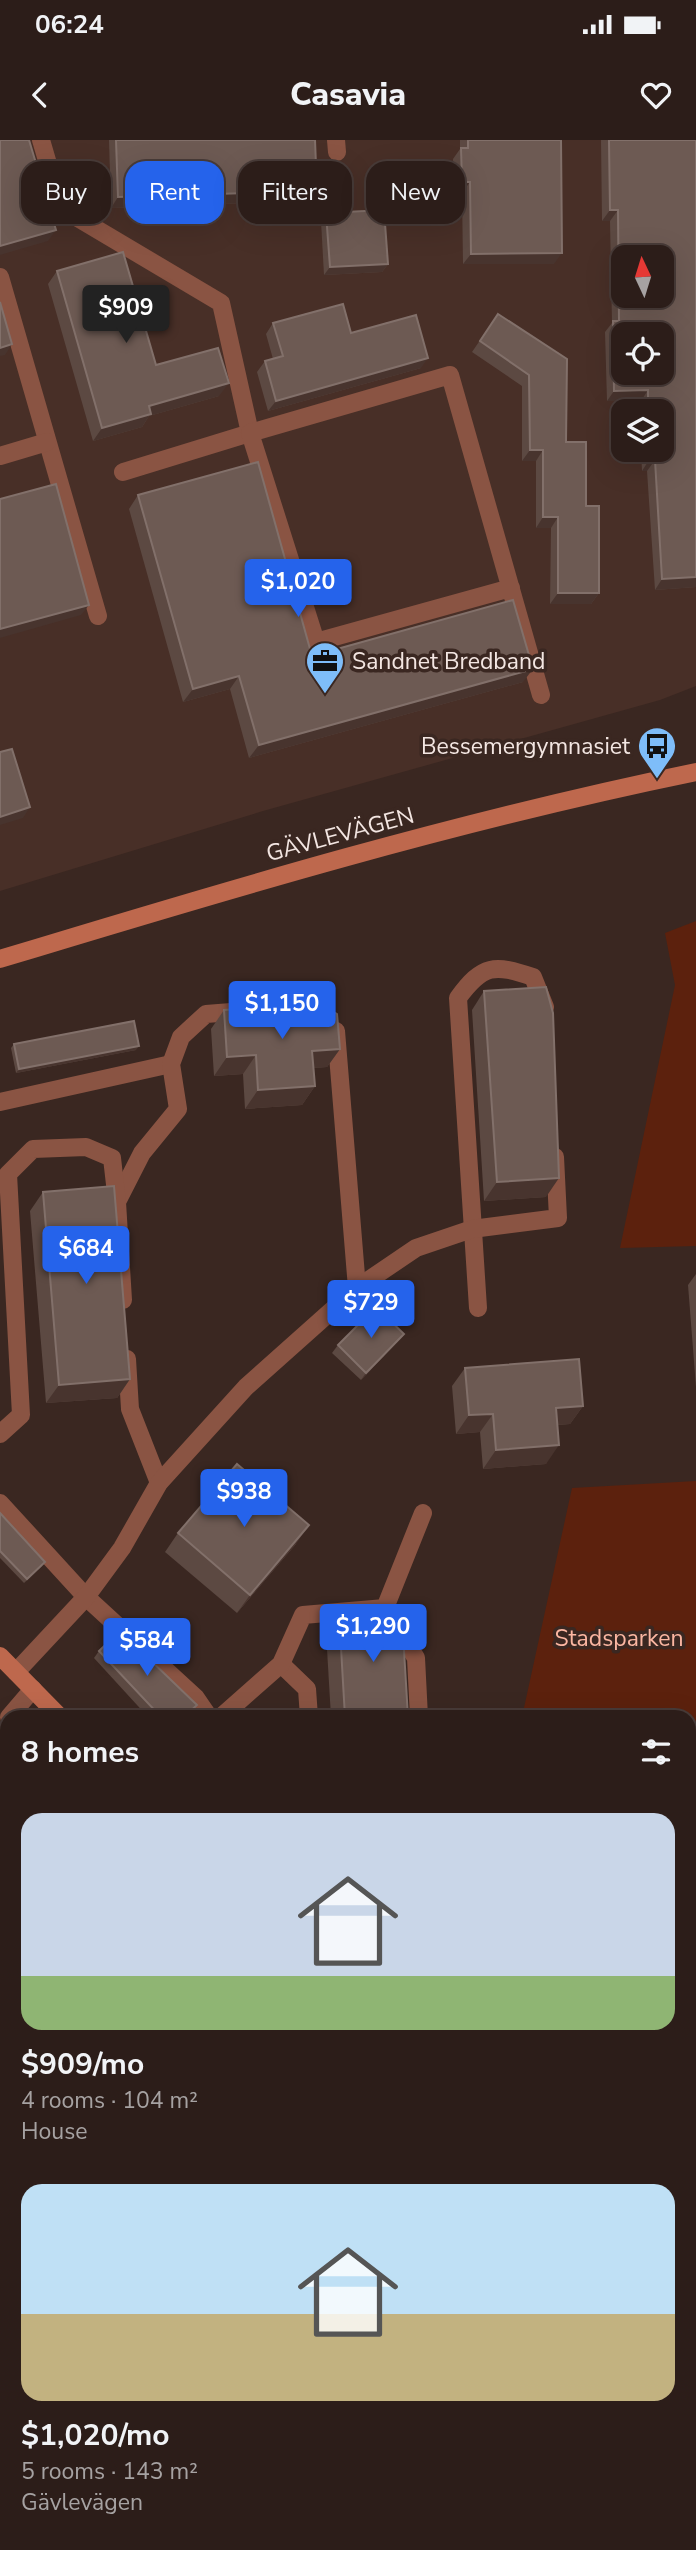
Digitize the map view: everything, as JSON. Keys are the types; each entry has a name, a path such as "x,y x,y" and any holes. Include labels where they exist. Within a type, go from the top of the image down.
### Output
{"main road":[{"name":"GÄVLEVÄGEN","path":"0,959 381,847 626,786 696,772"},
{"path":"0,1656 53,1710"}],"street":[{"path":"41,140 61,208 221,303 250,433 316,642 511,589"},
{"path":"0,277 97,616"},
{"path":"123,472 450,375 541,695"},
{"path":"0,456 47,442"},
{"path":"478,1308 458,998 473,978 501,967 533,976 548,1020"},
{"path":"117,1202 142,1153 178,1109 171,1063 181,1037 206,1014 256,1011"},
{"path":"326,1020 335,1026 357,1288"},
{"path":"0,1102 171,1063"},
{"path":"16,1672 86,1597 122,1548 159,1483 246,1387 357,1288 416,1248 472,1229 558,1219 555,1138"},
{"path":"0,1434 21,1415 8,1174 33,1149 86,1147 112,1158 124,1312"},
{"path":"126,1340 130,1409 159,1483"},
{"path":"0,1503 86,1597 196,1698 204,1710"},
{"path":"385,1608 423,1513"},
{"path":"229,1710 281,1664 303,1615 385,1608"},
{"path":"385,1608 415,1658 419,1710"},
{"path":"281,1664 307,1689 308,1710"},
{"path":"15,1710 33,1689"}],"shaded area":[{"path":"0,140 696,140 696,686 660,700 263,811 0,891"}],"green space":[{"path":"696,921 696,1246 620,1248 675,985 665,933"},
{"name":"Stadsparken","path":"696,1481 696,1710 524,1710 572,1488"}],"building":[{"path":"0,140 29,140 35,161 21,161 21,224 54,224 56,230 0,246"},
{"path":"116,140 315,140 316,161 238,161 238,193 224,194 224,161 125,161 125,197 118,197"},
{"path":"468,140 561,140 562,253 471,254 470,182 465,182 465,161 461,161 461,148 468,148"},
{"path":"609,140 696,140 696,577 662,579 655,462 674,462 674,399 648,399 648,390 614,391 614,385 674,385 674,322 613,321 619,321 619,308 674,308 674,245 618,245 618,210 610,210"},
{"path":"366,211 366,224 385,224 388,264 330,267 327,224 352,224 352,212"},
{"path":"123,252 156,365 218,348 229,383 149,406 151,414 102,428 57,271"},
{"path":"0,302 12,344 0,348"},
{"path":"343,304 351,333 416,315 428,358 276,401 265,361 283,356 273,323"},
{"path":"498,314 567,359 566,442 586,442 586,506 599,506 599,593 558,593 558,517 543,517 543,450 530,450 529,375 480,341"},
{"path":"258,462 312,656 513,600 533,669 259,745 239,676 193,689 138,495"},
{"path":"56,484 89,605 0,629 0,499"},
{"path":"12,749 30,807 0,817 0,752"},
{"path":"546,987 553,1013 559,1178 497,1182 484,991"},
{"path":"321,1004 337,1014 340,1049 312,1051 315,1086 258,1090 256,1055 227,1057 224,1010"},
{"path":"134,1021 139,1046 19,1069 14,1044"},
{"path":"114,1186 130,1379 59,1385 43,1192"},
{"path":"376,1307 404,1334 366,1373 338,1345"},
{"path":"579,1359 583,1406 556,1408 559,1445 496,1450 493,1414 469,1415 465,1368"},
{"path":"237,1464 309,1525 250,1595 178,1533"},
{"path":"0,1513 45,1562 27,1579 0,1551"},
{"path":"397,1610 402,1617 408,1710 345,1710 339,1613"},
{"path":"120,1631 197,1705 192,1710 154,1710 99,1651"}],"place":[{"name":"Sandnet Bredband","path":"325,695"},
{"name":"Bessemergymnasiet","path":"657,780"}]}
